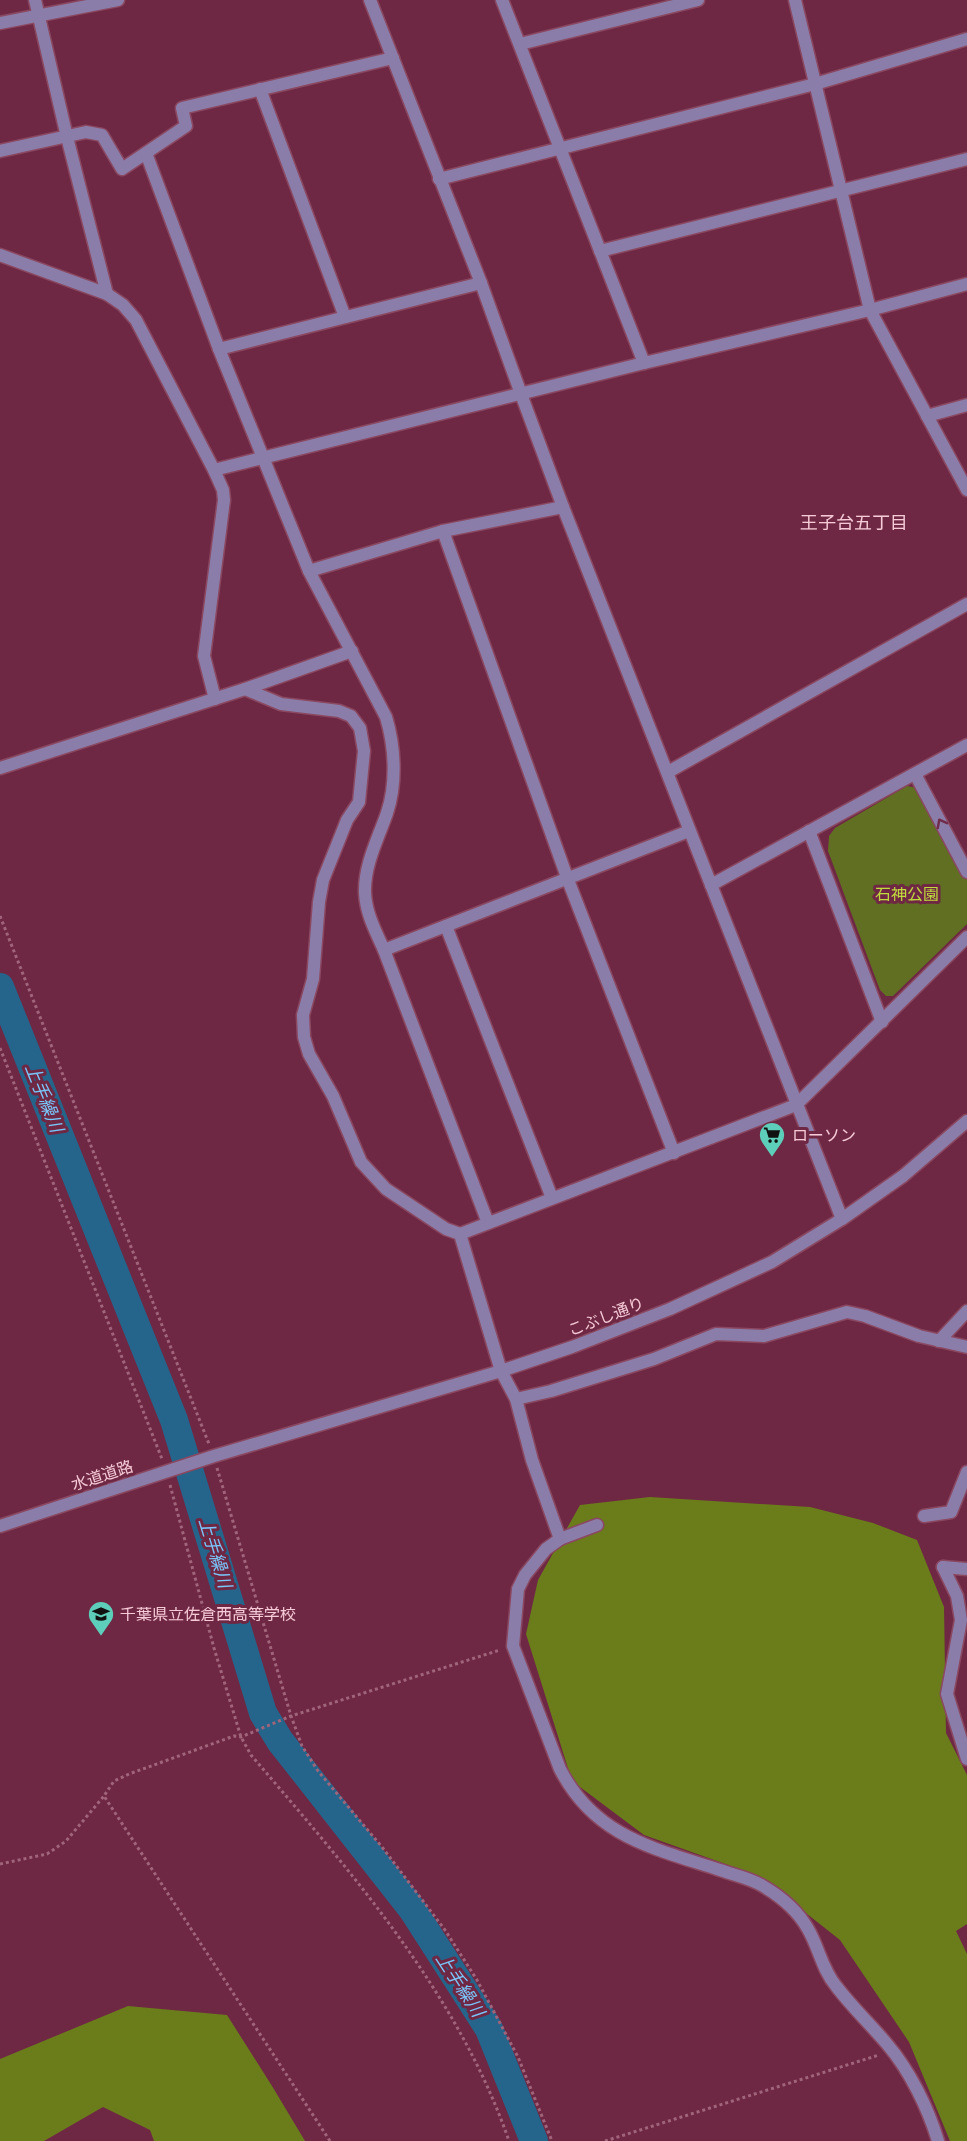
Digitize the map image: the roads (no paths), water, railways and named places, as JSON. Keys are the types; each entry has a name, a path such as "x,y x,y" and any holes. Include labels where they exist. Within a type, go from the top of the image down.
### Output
{"street":[{"path":"35,0 106,294"},
{"path":"0,23 118,0"},
{"path":"370,0 481,283 563,507 842,1219"},
{"path":"502,0 644,363"},
{"path":"520,44 698,0"},
{"path":"795,0 870,310 967,489"},
{"path":"439,179 815,84 967,39"},
{"path":"0,151 86,132 102,135 122,170 186,126 182,108 393,58"},
{"path":"260,89 345,317"},
{"path":"146,153 219,349 309,571 386,717 391,736 393,777 388,810 366,875 365,894 370,918 488,1222"},
{"path":"600,251 967,159"},
{"path":"0,255 106,294 123,305 136,320 214,470 223,490 224,500 204,656 215,699"},
{"path":"219,349 481,283"},
{"path":"214,470 644,363 870,310 967,284"},
{"path":"927,416 967,405"},
{"path":"309,571 443,531 563,507"},
{"path":"443,531 568,880 674,1153"},
{"path":"668,772 967,604"},
{"path":"0,768 215,699 352,651"},
{"path":"245,689 281,704 339,711 351,716 360,728 364,751 359,802 347,820 322,880 313,979 303,1015 304,1037 309,1054 333,1096 361,1162 386,1189 446,1229 460,1234 796,1105 967,937"},
{"path":"711,885 967,745"},
{"path":"915,774 967,872"},
{"path":"384,950 689,831"},
{"path":"809,831 882,1022"},
{"path":"446,926 552,1198"},
{"name":"こぶし通り","path":"214,1456 501,1371 572,1347 670,1309 772,1262 842,1219 903,1176 967,1120"},
{"path":"460,1234 501,1371 516,1399 532,1460 560,1539"},
{"path":"939,1341 967,1311"},
{"path":"516,1399 551,1391 654,1359 716,1334 764,1336 847,1312 865,1316 919,1336 967,1347"},
{"name":"水道道路","path":"0,1526 214,1456"},
{"path":"924,1516 951,1512 967,1472"},
{"path":"597,1525 560,1539 546,1549 525,1575 518,1589 513,1646 560,1769 570,1788 588,1809 634,1841 760,1884 779,1896 796,1912 808,1929 826,1972 892,2051 910,2078 932,2123 938,2141"},
{"path":"967,1569 943,1567 957,1596 961,1620 947,1694 964,1735 967,1759"}],"waterway":[{"name":"上手繰川","path":"0,987 174,1420 263,1713 280,1741 412,1909 489,2029 534,2141"}],"place":[{"name":"ローソン","path":"772,1158"},
{"name":"千葉県立佐倉西高等学校","path":"101,1637"}],"district":[{"name":"王子台五丁目","path":"854,523"}],"park label":[{"name":"石神公園","path":"907,894"}]}
